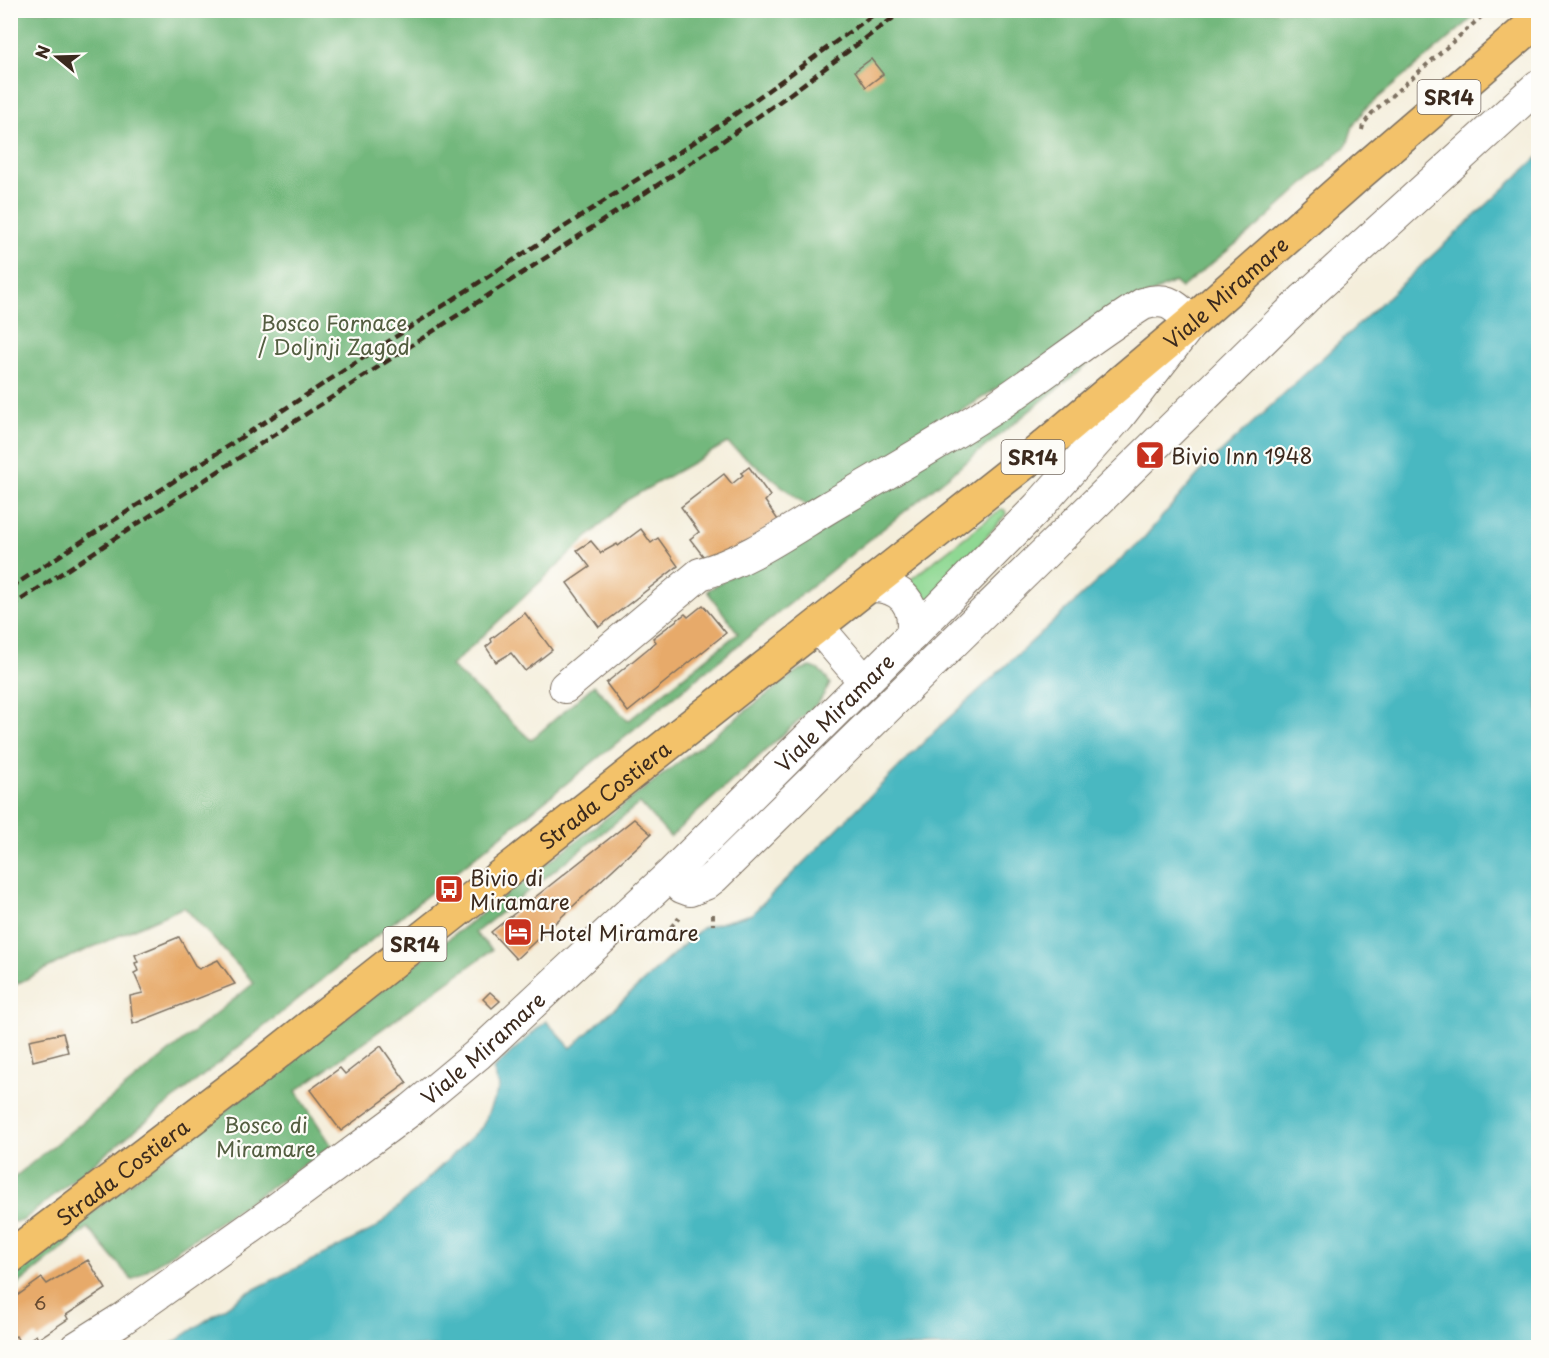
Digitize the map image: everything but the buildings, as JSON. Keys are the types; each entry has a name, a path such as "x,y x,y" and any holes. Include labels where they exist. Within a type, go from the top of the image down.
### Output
{"main road":[{"name":"Viale Miramare","path":"1192,322 1539,20"},
{"name":"Strada Costiera","path":"10,1257 264,1064 870,586 1039,451 1192,322"}],"street":[{"path":"682,887 690,890 705,884 714,877 1305,298 1539,86"},
{"path":"565,687 700,574 721,569 950,435 998,405 1068,354 1143,304 1156,300 1169,301 1192,322"},
{"name":"Viale Miramare","path":"76,1347 123,1318 270,1214 412,1109 477,1055 669,876 1038,507 1119,416 1192,322"},
{"path":"870,586 890,588 910,606 914,616 912,635"},
{"path":"818,627 865,682"}],"path":[{"path":"1360,174 1363,124 1372,113 1489,10"},
{"path":"712,909 713,925"}],"green space":[{"name":"Bosco Fornace / Doljnji Zagod","path":"11,11 1481,11 1364,110 1353,126 1347,145 1257,227 1181,288 1174,282 1122,308 810,508 727,443 627,500 451,666 531,740 594,685 628,721 738,633 707,591 1149,315 22,1221 11,1222 11,1180 254,983 184,907 61,961 11,987"},
{"path":"1001,509 1005,510 1006,514 931,602 927,601 909,583 910,580"},
{"name":"Bosco di Miramare","path":"811,667 823,673 830,684 819,702 670,837 640,803 475,933 492,950 296,1091 332,1146 132,1280 88,1228 11,1290 11,1278 81,1221 799,670"}],"water":[{"path":"1538,157 1538,1347 167,1347 245,1294 376,1228 482,1127 499,1087 493,1069 546,1021 571,1048 702,928 752,914 939,727 1143,539 1201,471"}],"railway":[{"path":"10,588 710,132 880,10"},
{"path":"10,607 688,165 779,102 904,10"}],"place":[{"name":"Bivio Inn 1948","path":"1150,455"},
{"name":"Bivio di Miramare","path":"449,889"},
{"name":"Hotel Miramare","path":"518,932"}]}
